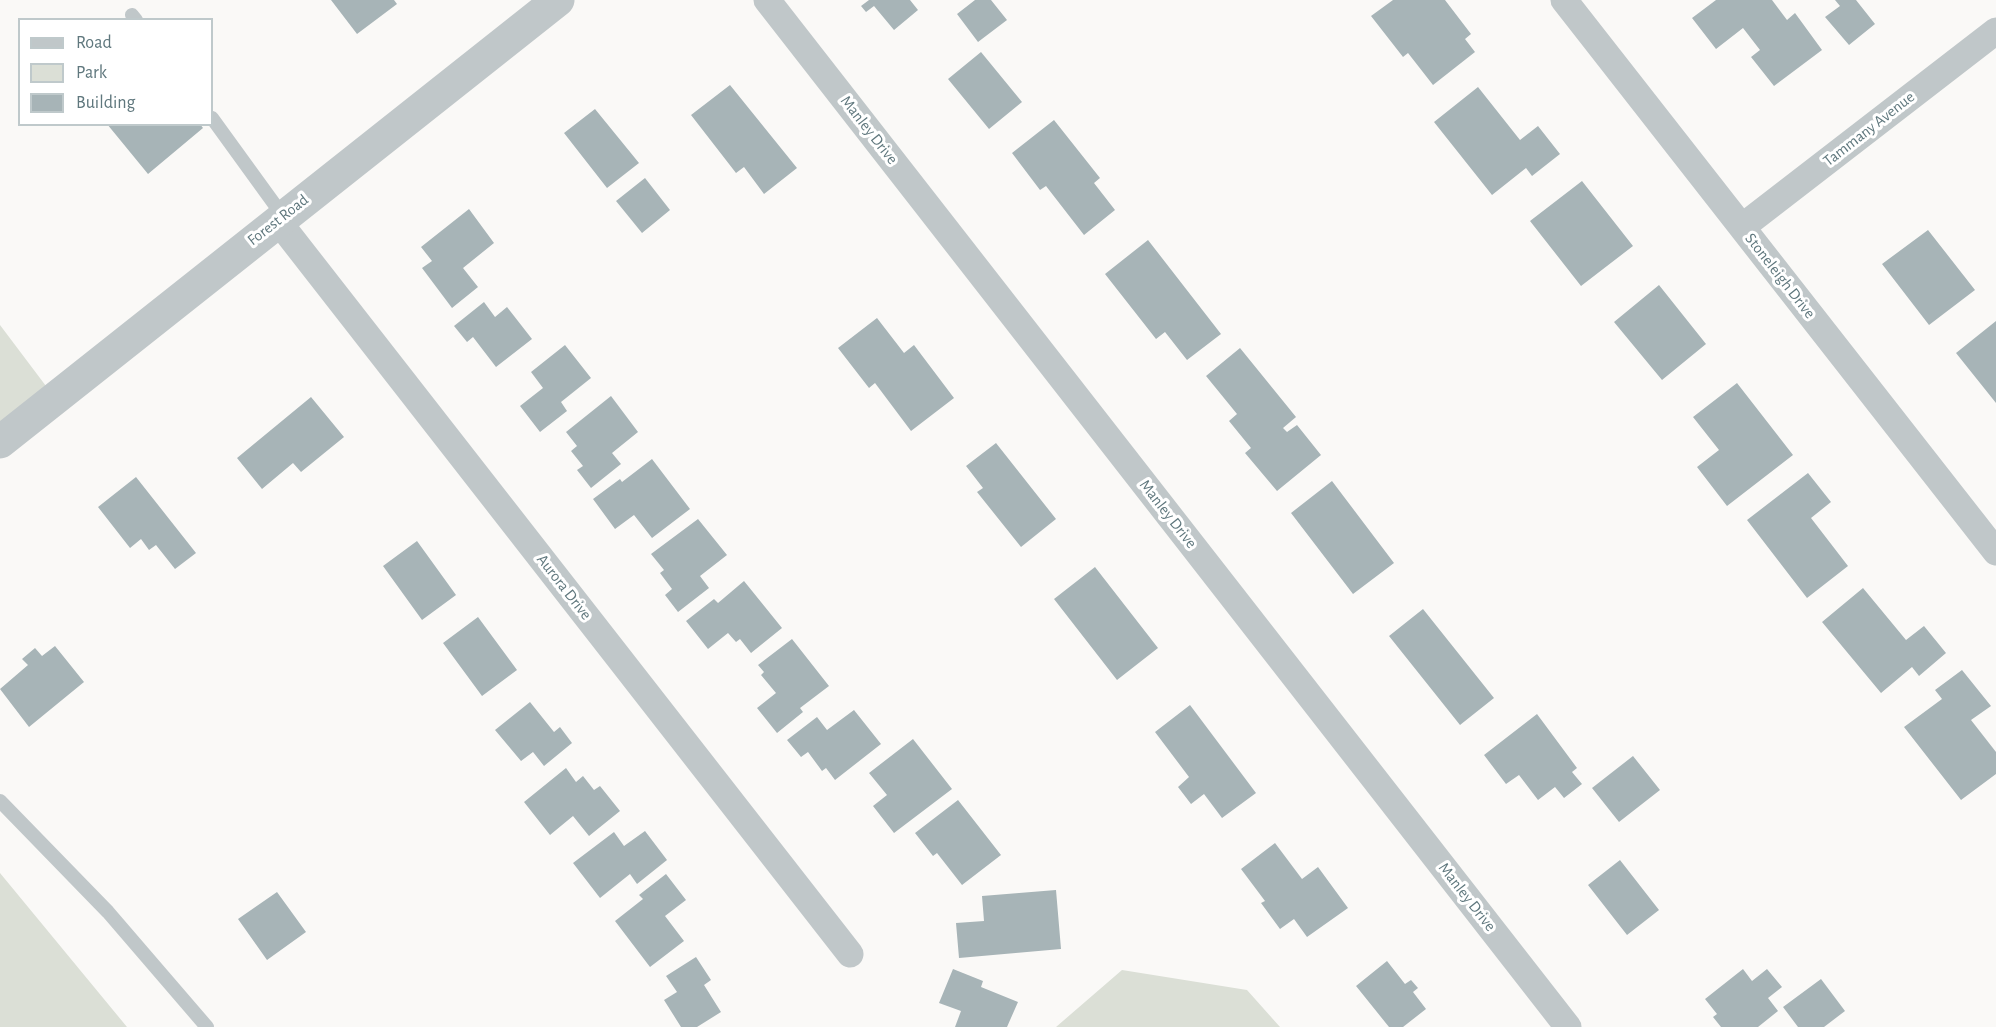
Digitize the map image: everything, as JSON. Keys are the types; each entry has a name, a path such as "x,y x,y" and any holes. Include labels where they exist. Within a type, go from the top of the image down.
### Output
{"street":[{"name":"Manley Drive","path":"767,0 1568,1027"},
{"name":"Stoneleigh Drive","path":"1564,0 1996,552"},
{"name":"Forest Road","path":"0,442 553,1"},
{"name":"Tammany Avenue","path":"1742,227 1996,31"},
{"name":"Aurora Drive","path":"280,218 850,954"}],"lane":[{"path":"213,118 280,218"},
{"path":"0,801 108,912 207,1027"}],"green space":[{"path":"0,325 55,398 0,442"},
{"path":"0,873 127,1027 0,1027"},
{"path":"1122,970 1247,990 1280,1027 1056,1027"}],"building":[{"path":"331,0 394,0 397,4 357,34"},
{"path":"869,0 910,0 918,10 894,30 874,6 866,12 861,6"},
{"path":"975,0 991,0 1007,20 978,42 957,14"},
{"path":"1393,0 1445,0 1471,34 1465,39 1475,52 1433,85 1408,53 1403,57 1371,16"},
{"path":"1716,0 1772,0 1787,20 1795,13 1822,50 1774,86 1751,57 1760,50 1743,28 1716,49 1692,18"},
{"path":"1835,0 1856,0 1875,24 1849,45 1825,17 1840,6"},
{"path":"981,52 1022,102 989,129 948,79"},
{"path":"730,85 797,168 764,194 744,167 736,173 691,115"},
{"path":"1478,87 1520,140 1538,126 1560,154 1532,176 1526,168 1492,195 1434,122"},
{"path":"595,109 639,163 607,188 564,133"},
{"path":"1054,120 1100,178 1094,183 1115,210 1084,235 1046,186 1040,190 1012,153"},
{"path":"109,126 202,126 203,128 148,174"},
{"path":"645,178 670,210 642,233 616,201"},
{"path":"1582,181 1633,246 1581,286 1530,221"},
{"path":"469,209 494,243 463,268 478,287 452,308 422,268 432,261 421,247"},
{"path":"1928,230 1975,290 1929,325 1882,264"},
{"path":"1148,240 1221,334 1187,360 1165,332 1156,339 1105,274"},
{"path":"1659,285 1706,344 1662,380 1614,322"},
{"path":"484,302 495,317 507,307 532,339 496,367 473,337 467,342 454,326"},
{"path":"877,318 904,353 914,345 954,398 911,431 875,383 869,388 838,348"},
{"path":"1996,321 1996,403 1956,353"},
{"path":"565,345 591,378 561,402 567,411 540,432 520,406 543,388 531,372"},
{"path":"1240,348 1296,417 1283,428 1287,432 1297,425 1321,455 1277,491 1245,453 1251,448 1229,421 1237,414 1206,376"},
{"path":"1737,383 1793,455 1727,506 1697,467 1719,450 1693,417"},
{"path":"611,396 638,432 612,453 621,464 591,488 577,470 583,466 571,451 577,446 566,432"},
{"path":"311,397 344,437 301,472 293,463 262,489 237,458"},
{"path":"996,443 1056,519 1021,547 977,492 983,488 966,466"},
{"path":"652,459 690,509 652,538 634,515 615,529 593,499 620,479 622,482"},
{"path":"1808,473 1831,502 1811,518 1848,566 1807,598 1747,520"},
{"path":"136,477 196,553 175,569 156,545 149,550 141,539 130,548 98,507"},
{"path":"1332,481 1394,563 1353,594 1291,513"},
{"path":"698,519 727,555 700,576 709,588 678,612 665,595 672,589 660,573 664,570 651,554"},
{"path":"417,541 456,595 422,620 383,566"},
{"path":"1095,567 1158,648 1117,680 1054,599"},
{"path":"744,581 782,628 751,653 740,639 736,642 728,633 708,649 686,621 714,599 718,603"},
{"path":"1863,588 1906,640 1924,626 1946,653 1919,676 1912,667 1881,693 1822,622"},
{"path":"1423,609 1494,698 1460,725 1389,636"},
{"path":"478,617 517,670 482,696 443,643"},
{"path":"792,639 829,686 800,708 803,712 777,733 757,708 776,693 761,675 764,672 758,665"},
{"path":"55,646 84,682 29,727 0,689 28,665 22,659 35,648 42,656"},
{"path":"1962,670 1991,706 1971,720 1996,752 1996,774 1961,800 1904,727 1942,699 1935,690"},
{"path":"530,702 554,732 560,727 572,743 544,766 533,752 521,761 495,730"},
{"path":"1190,705 1256,793 1222,818 1204,794 1191,804 1178,787 1189,777 1155,732"},
{"path":"854,710 881,744 835,780 826,768 822,771 808,752 801,757 787,740 817,717 827,730"},
{"path":"1537,714 1577,768 1572,772 1582,784 1564,798 1555,787 1538,800 1519,775 1506,784 1484,755"},
{"path":"913,739 952,789 894,833 873,806 887,795 869,773"},
{"path":"1633,756 1660,790 1619,822 1592,788"},
{"path":"566,768 576,782 583,776 594,790 600,786 620,811 589,836 573,816 550,835 524,802"},
{"path":"958,800 1001,855 962,885 937,853 933,856 915,833"},
{"path":"645,831 667,860 637,884 630,874 600,898 573,863 614,832 624,846"},
{"path":"1275,843 1302,879 1318,867 1348,908 1307,937 1294,919 1280,929 1261,903 1265,901 1241,869"},
{"path":"1620,860 1659,910 1627,935 1588,885"},
{"path":"666,874 686,900 665,916 684,941 650,967 615,921 643,899 639,895"},
{"path":"1056,890 1061,949 959,958 956,923 984,921 982,896"},
{"path":"277,892 306,932 267,960 238,919"},
{"path":"696,957 711,980 704,985 721,1012 697,1027 681,1027 664,1000 677,992 666,976"},
{"path":"1387,961 1405,984 1411,980 1418,988 1413,992 1426,1009 1403,1027 1389,1027 1356,986"},
{"path":"953,969 983,981 981,987 1018,1002 1007,1027 955,1027 961,1011 939,1003"},
{"path":"1743,969 1752,981 1767,969 1782,987 1768,998 1778,1011 1758,1027 1721,1027 1713,1017 1717,1014 1705,999"},
{"path":"1821,979 1845,1011 1824,1027 1798,1027 1783,1007"}]}
